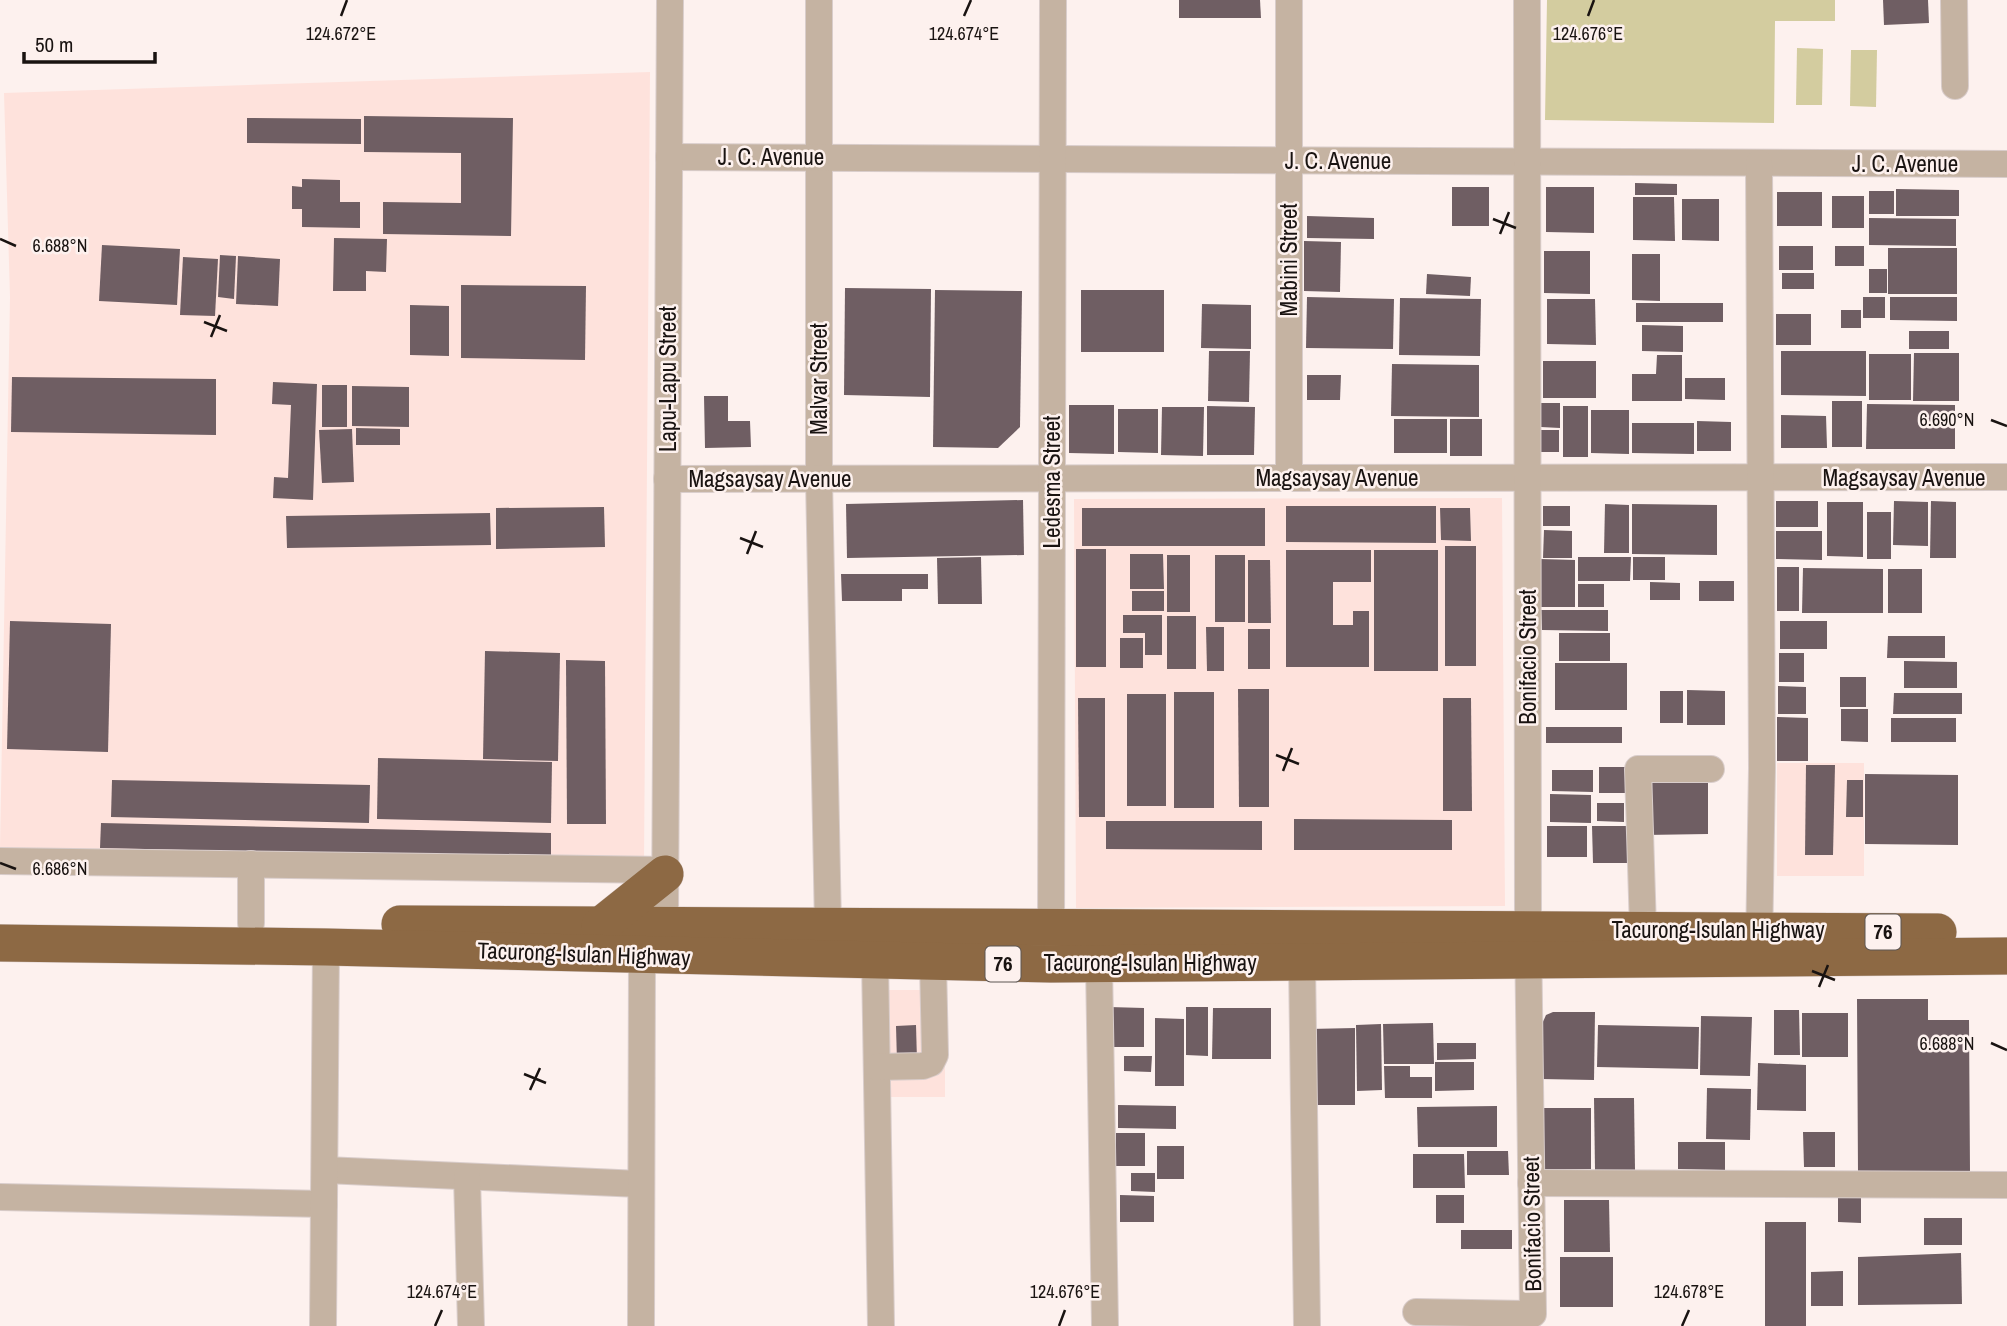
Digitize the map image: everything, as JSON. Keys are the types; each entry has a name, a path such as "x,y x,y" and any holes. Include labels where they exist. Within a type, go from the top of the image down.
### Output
{"highway":[{"path":"600,926 665,872"},
{"name":"Tacurong-Isulan Highway","path":"0,923 1051,927 1529,944 1758,945 2007,956"},
{"name":"Tacurong-Isulan Highway","path":"0,943 326,947 1099,964 1302,962 1529,944 1643,929 1758,945 2007,932"}],"street":[{"name":"Lapu-Lapu Street","path":"665,925 670,0"},
{"name":"Malvar Street","path":"819,0 819,479 828,926"},
{"name":"Ledesma Street","path":"1051,964 1053,0"},
{"name":"Mabini Street","path":"1289,0 1289,478"},
{"name":"Bonifacio Street","path":"1416,1312 1533,1314 1529,944 1527,0"},
{"path":"1954,0 1955,86"},
{"name":"J. C. Avenue","path":"669,157 2007,164"},
{"path":"1758,945 1762,768 1759,163"},
{"name":"Magsaysay Avenue","path":"667,479 2007,477"},
{"path":"1643,929 1638,769 1711,769"},
{"path":"0,861 665,872"},
{"path":"251,864 251,923"},
{"path":"323,1326 326,947"},
{"path":"642,956 642,1326"},
{"path":"875,960 881,1326"},
{"path":"877,1067 923,1066 931,1063 935,1055 933,962"},
{"path":"1302,962 1307,1326"},
{"path":"1099,964 1105,1326"},
{"path":"325,1170 640,1184"},
{"path":"467,1177 471,1326"},
{"path":"1531,1183 2007,1185"},
{"path":"0,1198 324,1204"}],"shaded area":[{"path":"1547,0 1835,0 1835,21 1775,21 1774,123 1545,120"},
{"path":"1797,48 1823,49 1822,105 1796,105"},
{"path":"1851,50 1877,50 1876,107 1850,106"},
{"path":"650,72 644,862 0,848 10,297 4,93"},
{"path":"1502,498 1505,906 1076,908 1074,499"},
{"path":"1777,763 1864,763 1864,876 1777,876"},
{"path":"884,990 945,990 945,1097 885,1097"}],"building":[{"path":"1179,0 1260,0 1261,18 1179,18"},
{"path":"1883,0 1928,0 1929,23 1884,25"},
{"path":"364,116 513,118 511,236 383,234 383,202 461,203 461,153 364,152"},
{"path":"247,118 361,119 361,144 247,143"},
{"path":"302,179 340,180 340,202 360,202 360,228 302,227 302,209 292,209 292,186 302,187"},
{"path":"1635,183 1677,184 1677,195 1635,195"},
{"path":"1452,187 1489,187 1489,226 1452,226"},
{"path":"1546,187 1594,187 1594,233 1546,232"},
{"path":"1896,189 1959,190 1959,216 1896,216"},
{"path":"1869,191 1894,191 1894,214 1869,214"},
{"path":"1777,192 1822,192 1822,226 1777,226"},
{"path":"1832,196 1864,196 1864,228 1832,228"},
{"path":"1633,197 1674,197 1675,241 1633,240"},
{"path":"1682,199 1719,199 1719,241 1682,240"},
{"path":"1307,216 1374,218 1374,239 1307,238"},
{"path":"1869,218 1956,219 1956,246 1869,245"},
{"path":"334,238 387,239 386,272 366,271 366,291 333,291"},
{"path":"1304,241 1341,242 1340,292 1304,291"},
{"path":"102,245 180,249 177,305 99,301"},
{"path":"1779,246 1813,246 1813,270 1779,270"},
{"path":"1835,246 1864,246 1864,266 1835,266"},
{"path":"1888,248 1957,248 1957,294 1888,294"},
{"path":"1544,251 1590,251 1590,294 1544,293"},
{"path":"1632,254 1660,254 1660,301 1632,300"},
{"path":"220,255 236,256 234,299 218,297"},
{"path":"238,256 280,259 278,306 236,304"},
{"path":"183,257 218,259 215,316 180,315"},
{"path":"1869,269 1887,269 1887,293 1869,293"},
{"path":"1782,273 1814,273 1814,289 1782,289"},
{"path":"1427,274 1471,277 1470,296 1426,294"},
{"path":"461,285 586,286 585,360 461,358"},
{"path":"845,288 931,289 930,397 844,395"},
{"path":"935,290 1022,291 1020,427 998,448 933,447"},
{"path":"1081,290 1164,290 1164,352 1081,352"},
{"path":"1307,297 1394,299 1393,349 1306,348"},
{"path":"1863,297 1885,297 1885,318 1863,318"},
{"path":"1890,297 1957,297 1957,321 1890,320"},
{"path":"1400,298 1481,299 1480,356 1399,355"},
{"path":"1547,299 1595,299 1596,345 1547,344"},
{"path":"1636,303 1723,303 1723,322 1636,322"},
{"path":"1202,304 1251,305 1251,349 1201,348"},
{"path":"410,305 449,306 449,356 410,355"},
{"path":"1841,310 1861,310 1861,328 1841,328"},
{"path":"1776,314 1811,314 1811,345 1776,345"},
{"path":"1642,325 1683,326 1683,352 1642,351"},
{"path":"1909,331 1949,331 1949,349 1909,349"},
{"path":"1209,351 1250,351 1249,402 1208,401"},
{"path":"1781,351 1866,351 1866,396 1781,395"},
{"path":"1914,353 1959,353 1959,401 1913,401"},
{"path":"1869,354 1911,354 1911,400 1869,400"},
{"path":"1657,355 1682,355 1682,401 1632,401 1632,374 1656,374"},
{"path":"1543,361 1596,361 1596,398 1543,398"},
{"path":"1392,364 1479,365 1479,417 1391,416"},
{"path":"1307,375 1341,375 1340,400 1307,400"},
{"path":"12,377 216,379 216,435 11,432"},
{"path":"1685,378 1725,378 1725,400 1685,399"},
{"path":"273,382 317,384 313,500 273,498 274,477 288,478 291,405 272,404"},
{"path":"322,385 347,385 347,427 322,427"},
{"path":"352,386 409,387 409,427 352,426"},
{"path":"704,396 728,396 728,421 750,421 751,447 705,448"},
{"path":"1832,401 1862,401 1862,447 1832,447"},
{"path":"1541,403 1560,403 1560,428 1541,427"},
{"path":"1867,404 1955,405 1955,449 1866,449"},
{"path":"1069,405 1114,405 1114,454 1069,453"},
{"path":"1207,406 1255,407 1254,455 1207,455"},
{"path":"1563,406 1588,406 1588,457 1563,457"},
{"path":"1162,407 1204,407 1203,456 1161,455"},
{"path":"1118,409 1158,409 1158,453 1118,452"},
{"path":"1591,410 1629,410 1629,454 1591,453"},
{"path":"1781,415 1826,416 1827,448 1781,448"},
{"path":"1394,419 1447,419 1447,453 1394,453"},
{"path":"1450,419 1482,419 1482,456 1450,456"},
{"path":"1697,421 1731,422 1731,451 1697,451"},
{"path":"1632,423 1694,423 1694,454 1632,453"},
{"path":"356,428 400,429 400,445 356,445"},
{"path":"352,429 354,482 322,483 319,430"},
{"path":"1541,430 1559,430 1559,452 1541,452"},
{"path":"1023,500 1024,555 847,558 846,504"},
{"path":"1776,501 1818,501 1818,527 1776,527"},
{"path":"1894,501 1928,502 1928,546 1893,545"},
{"path":"1931,501 1956,502 1956,558 1930,558"},
{"path":"1827,502 1863,502 1863,557 1827,556"},
{"path":"1605,504 1629,505 1629,553 1604,553"},
{"path":"1632,504 1717,505 1717,555 1632,554"},
{"path":"1286,506 1436,506 1436,543 1286,542"},
{"path":"1543,506 1570,506 1570,526 1543,526"},
{"path":"604,507 605,547 496,549 496,508"},
{"path":"1082,508 1265,508 1265,546 1082,546"},
{"path":"1440,508 1470,508 1471,541 1441,540"},
{"path":"1867,512 1891,512 1891,559 1867,559"},
{"path":"490,513 491,545 287,548 286,516"},
{"path":"1544,530 1572,531 1572,558 1543,558"},
{"path":"1776,531 1822,531 1822,560 1776,559"},
{"path":"1445,546 1476,546 1476,666 1445,666"},
{"path":"1076,549 1106,549 1106,667 1076,667"},
{"path":"1286,550 1371,550 1371,582 1333,582 1333,625 1353,625 1353,611 1369,611 1369,667 1286,667"},
{"path":"1374,550 1438,550 1438,671 1374,671"},
{"path":"1130,554 1163,554 1164,589 1130,589"},
{"path":"1167,555 1190,555 1190,612 1167,612"},
{"path":"1215,555 1245,555 1245,622 1215,622"},
{"path":"981,557 982,604 938,604 937,558"},
{"path":"1578,557 1631,557 1630,581 1578,581"},
{"path":"1633,557 1665,557 1665,580 1633,580"},
{"path":"1540,559 1575,560 1575,607 1539,607"},
{"path":"1248,560 1270,560 1271,623 1248,623"},
{"path":"1777,567 1799,567 1799,611 1777,611"},
{"path":"1803,568 1883,569 1883,613 1802,613"},
{"path":"1888,569 1922,569 1922,613 1888,613"},
{"path":"841,574 928,574 928,589 902,589 902,601 842,601"},
{"path":"1699,581 1734,581 1734,601 1699,601"},
{"path":"1650,582 1680,583 1680,600 1650,600"},
{"path":"1578,584 1604,584 1604,607 1578,607"},
{"path":"1132,591 1164,591 1164,611 1132,611"},
{"path":"1541,610 1608,610 1608,631 1542,630"},
{"path":"1123,615 1162,615 1162,655 1145,655 1145,633 1123,633"},
{"path":"1167,616 1196,616 1196,669 1167,669"},
{"path":"10,621 111,624 108,752 7,749"},
{"path":"1780,621 1827,621 1827,649 1780,649"},
{"path":"1206,627 1224,627 1224,671 1207,671"},
{"path":"1248,629 1270,629 1270,669 1248,669"},
{"path":"1559,633 1610,633 1610,661 1559,661"},
{"path":"1888,636 1945,636 1945,658 1887,658"},
{"path":"1120,638 1143,638 1143,668 1120,668"},
{"path":"485,651 560,653 558,761 483,759"},
{"path":"1779,653 1804,653 1804,682 1779,682"},
{"path":"566,660 605,661 606,824 567,824"},
{"path":"1904,661 1957,662 1957,688 1904,688"},
{"path":"1555,663 1627,663 1627,710 1555,710"},
{"path":"1840,677 1866,677 1866,707 1840,707"},
{"path":"1778,686 1806,687 1806,714 1778,714"},
{"path":"1238,689 1269,689 1269,807 1239,807"},
{"path":"1687,690 1725,691 1725,725 1687,725"},
{"path":"1660,691 1683,691 1683,723 1660,723"},
{"path":"1174,692 1214,692 1214,808 1174,808"},
{"path":"1894,693 1962,693 1962,714 1893,714"},
{"path":"1127,694 1166,694 1166,806 1127,806"},
{"path":"1078,698 1105,698 1105,817 1079,817"},
{"path":"1443,698 1471,698 1472,811 1443,811"},
{"path":"1841,709 1868,709 1868,742 1841,741"},
{"path":"1777,717 1808,718 1808,761 1777,761"},
{"path":"1891,718 1956,718 1956,742 1891,742"},
{"path":"1546,727 1622,727 1622,743 1546,743"},
{"path":"378,758 552,762 551,823 377,819"},
{"path":"1806,765 1835,765 1833,855 1805,855"},
{"path":"1599,767 1630,767 1630,793 1599,793"},
{"path":"1552,770 1593,770 1593,792 1552,791"},
{"path":"1708,773 1708,834 1645,835 1645,774"},
{"path":"1865,774 1958,775 1958,845 1865,844"},
{"path":"112,780 370,785 369,823 111,817"},
{"path":"1847,780 1863,780 1863,817 1846,817"},
{"path":"1550,794 1591,795 1591,823 1550,822"},
{"path":"1597,803 1624,803 1624,822 1597,821"},
{"path":"1294,819 1452,820 1452,850 1294,850"},
{"path":"1106,821 1262,821 1262,850 1106,849"},
{"path":"101,823 551,833 551,858 100,848"},
{"path":"1547,826 1587,826 1587,857 1547,857"},
{"path":"1592,826 1627,826 1627,863 1593,863"},
{"path":"1857,999 1928,999 1928,1020 1969,1020 1970,1173 1858,1172"},
{"path":"1109,1007 1144,1008 1144,1047 1109,1047"},
{"path":"1186,1007 1208,1007 1208,1056 1186,1055"},
{"path":"1213,1008 1271,1008 1271,1059 1212,1059"},
{"path":"1774,1010 1799,1010 1800,1055 1774,1055"},
{"path":"1553,1012 1595,1012 1594,1080 1541,1079 1542,1024 1546,1015"},
{"path":"1802,1013 1848,1013 1848,1057 1802,1057"},
{"path":"1701,1016 1752,1017 1750,1076 1700,1075"},
{"path":"1155,1018 1184,1019 1184,1086 1155,1086"},
{"path":"1433,1023 1434,1064 1384,1064 1383,1024"},
{"path":"1381,1024 1382,1090 1357,1091 1356,1025"},
{"path":"916,1025 917,1061 897,1062 896,1026"},
{"path":"1598,1025 1699,1027 1698,1069 1597,1067"},
{"path":"1355,1028 1355,1105 1310,1105 1309,1029"},
{"path":"1437,1043 1476,1043 1476,1059 1437,1060"},
{"path":"1124,1056 1152,1056 1151,1072 1124,1071"},
{"path":"1435,1062 1474,1062 1474,1090 1435,1091"},
{"path":"1758,1063 1806,1065 1806,1111 1757,1110"},
{"path":"1384,1066 1410,1066 1410,1077 1432,1077 1432,1098 1385,1098"},
{"path":"1707,1088 1751,1089 1750,1140 1706,1139"},
{"path":"1594,1098 1634,1098 1635,1170 1595,1170"},
{"path":"1118,1105 1176,1106 1176,1129 1118,1128"},
{"path":"1497,1106 1497,1147 1418,1147 1417,1107"},
{"path":"1539,1108 1591,1108 1591,1169 1540,1170"},
{"path":"1803,1132 1835,1132 1835,1167 1804,1167"},
{"path":"1116,1133 1145,1133 1145,1166 1116,1166"},
{"path":"1678,1142 1725,1142 1725,1170 1678,1169"},
{"path":"1157,1146 1184,1146 1184,1179 1157,1179"},
{"path":"1467,1151 1508,1151 1509,1175 1467,1175"},
{"path":"1413,1154 1464,1154 1465,1188 1413,1188"},
{"path":"1131,1173 1155,1173 1155,1192 1131,1191"},
{"path":"1120,1195 1154,1196 1154,1222 1120,1222"},
{"path":"1436,1195 1464,1195 1464,1223 1436,1223"},
{"path":"1838,1197 1861,1197 1861,1223 1838,1222"},
{"path":"1564,1200 1609,1200 1610,1252 1564,1252"},
{"path":"1924,1218 1962,1218 1962,1245 1924,1245"},
{"path":"1765,1222 1806,1222 1806,1326 1765,1326"},
{"path":"1461,1230 1512,1230 1512,1249 1461,1249"},
{"path":"1961,1253 1962,1304 1858,1305 1858,1257"},
{"path":"1560,1257 1613,1257 1613,1307 1560,1307"},
{"path":"1843,1271 1843,1306 1811,1306 1811,1272"}]}
